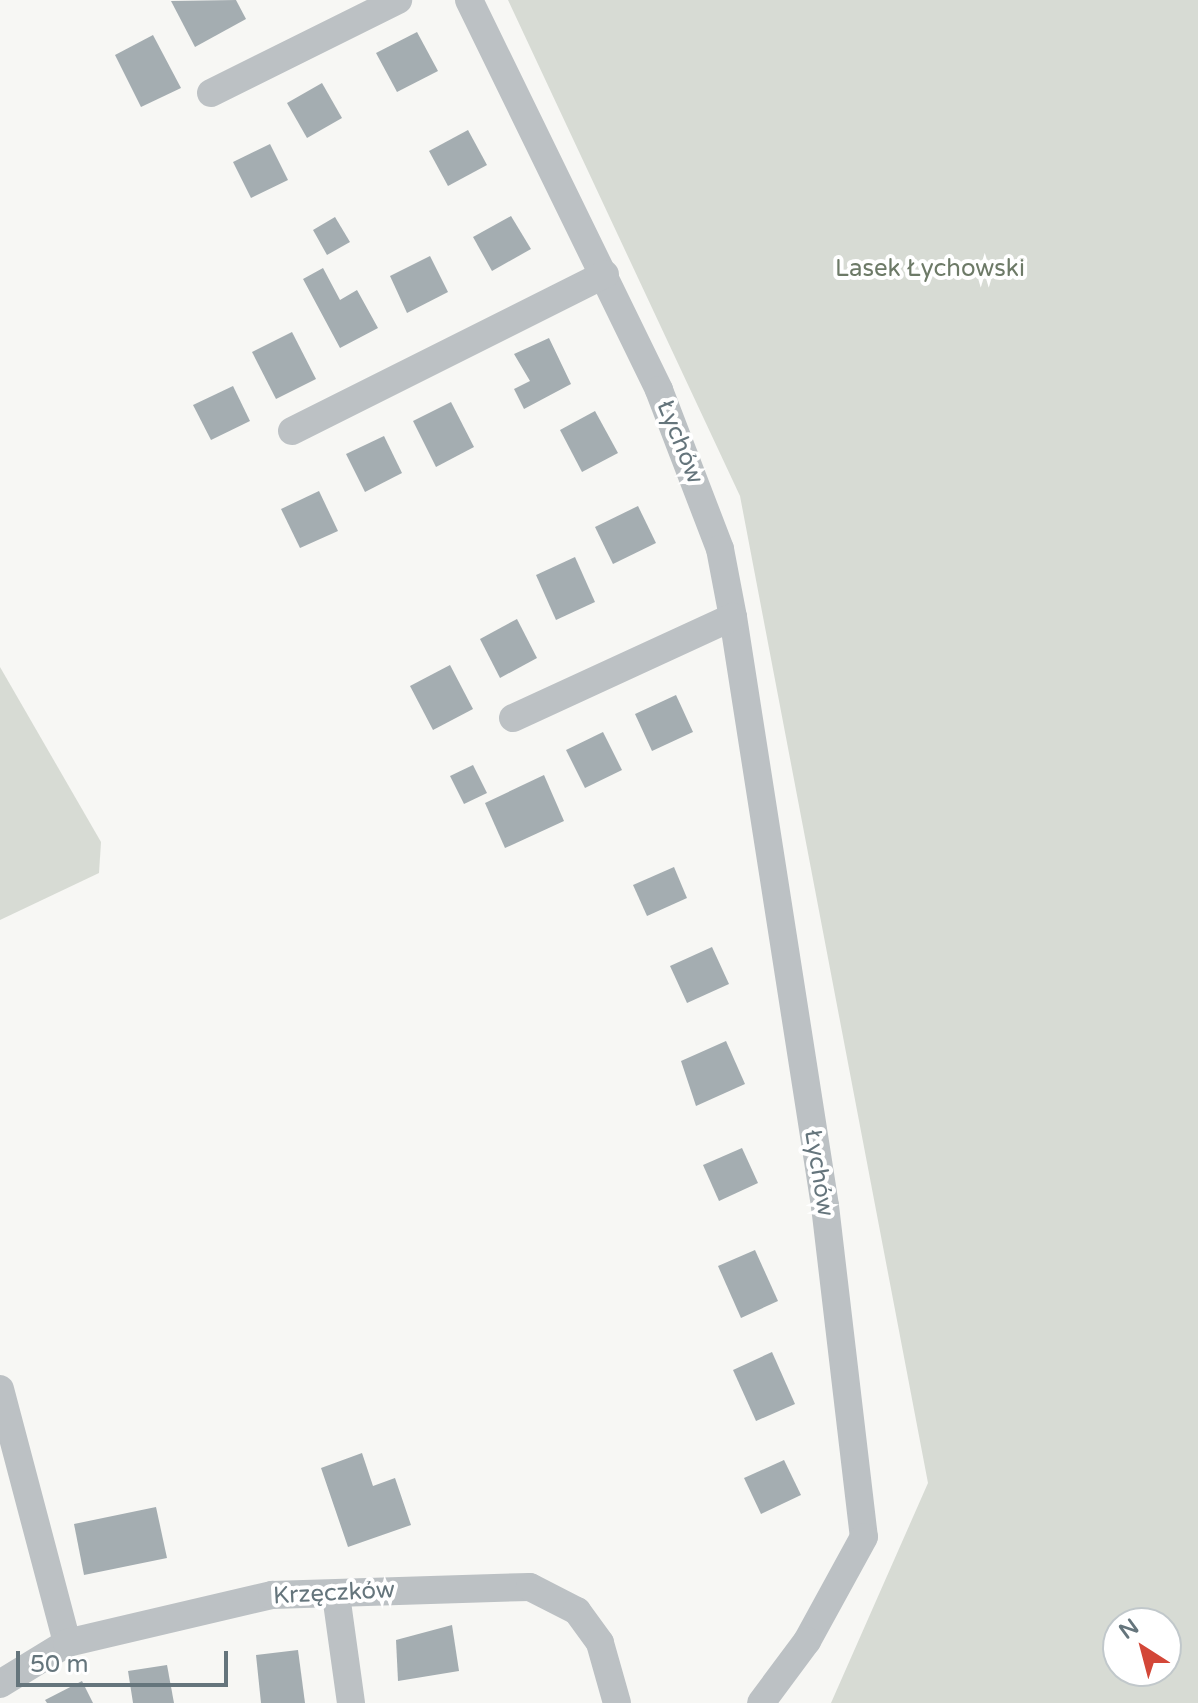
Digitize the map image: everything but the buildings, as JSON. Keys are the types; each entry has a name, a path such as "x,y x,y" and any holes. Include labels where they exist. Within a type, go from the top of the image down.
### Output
{"street":[{"path":"211,93 398,0"},
{"name":"Łychów","path":"469,0 605,274 698,485 733,617 825,1206 864,1537 807,1641 761,1703"},
{"path":"292,431 605,274"},
{"path":"513,718 733,617"},
{"path":"0,1389 67,1643"},
{"name":"Krzęczków","path":"0,1684 67,1643 272,1595 530,1587 585,1622 613,1673 617,1703"},
{"path":"336,1595 351,1703"}],"green space":[{"name":"Lasek Łychowski","path":"508,0 1198,0 1198,1703 831,1703 928,1483 740,496"},
{"path":"0,667 101,842 99,873 0,920"}]}
